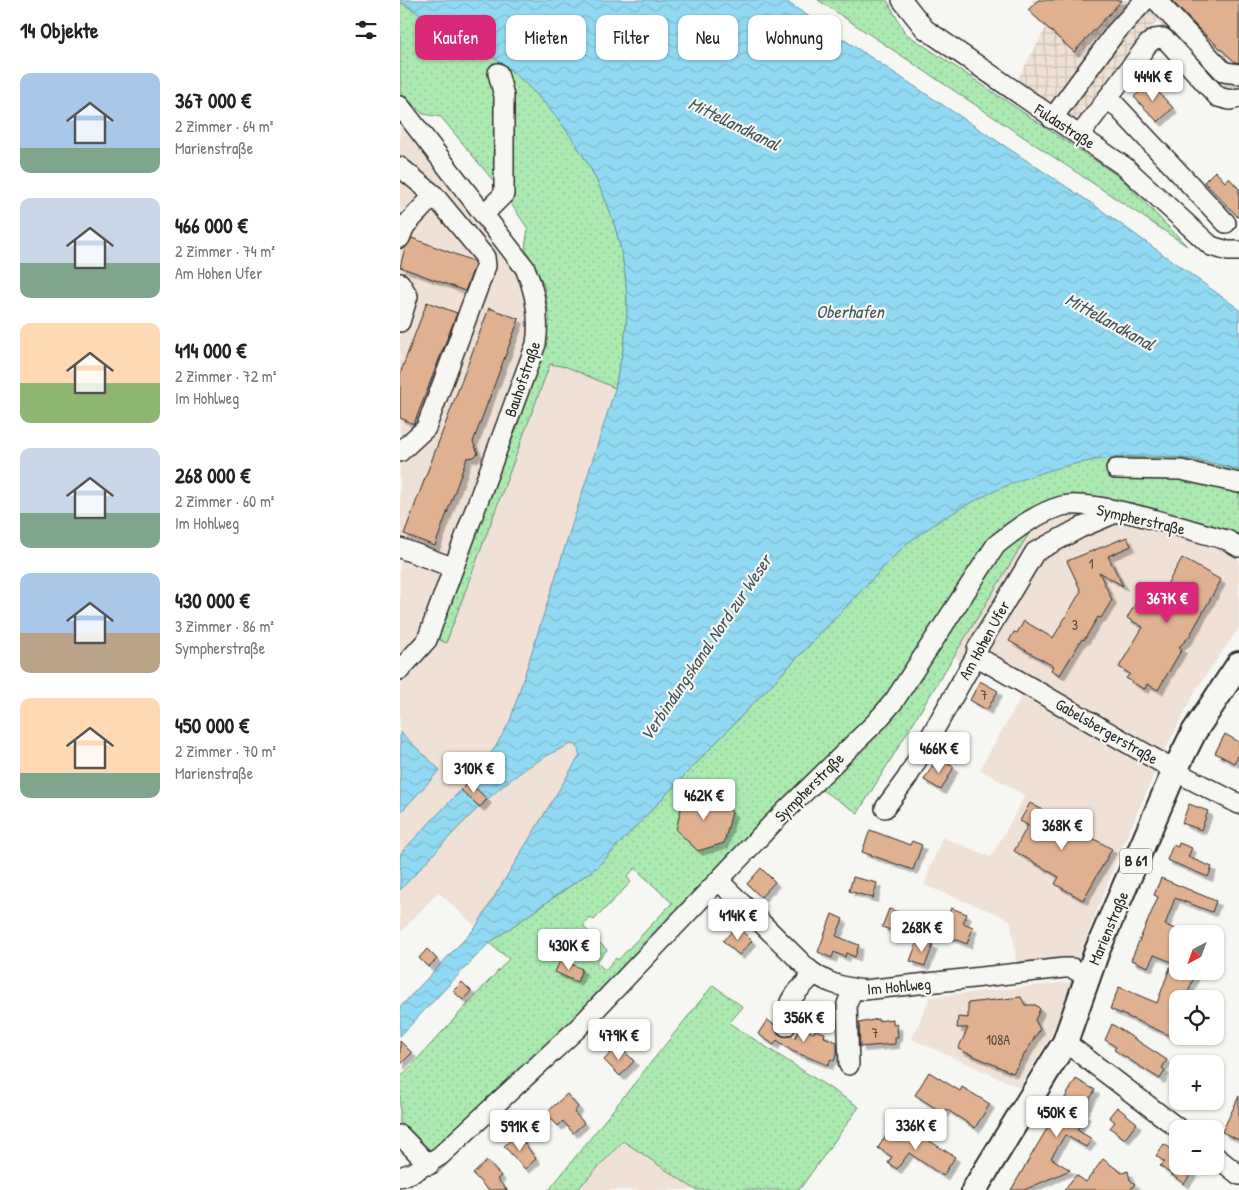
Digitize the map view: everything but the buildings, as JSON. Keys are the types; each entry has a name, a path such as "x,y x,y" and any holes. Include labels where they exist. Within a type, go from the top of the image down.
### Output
{"main road":[{"name":"Marienstraße","path":"974,1190 1065,1042 1088,977 1175,770 1194,732 1239,664"}],"street":[{"name":"Fuldastraße","path":"902,0 925,30 1125,167 1211,246 1234,251"},
{"path":"1052,118 1115,33 1146,1 1224,72 1239,74"},
{"path":"1080,135 1158,32 1218,97 1230,100 1239,98"},
{"path":"484,214 504,194 504,96 498,72"},
{"path":"1108,97 1226,223"},
{"name":"Bauhofstraße","path":"400,106 525,268 533,285 539,325 536,344 452,567 427,640 400,670"},
{"path":"400,167 434,195 485,256 486,266 426,428 400,452"},
{"path":"400,238 405,226 434,195"},
{"path":"400,283 408,296 400,322"},
{"path":"1116,469 1181,470 1239,483"},
{"name":"Sympherstraße","path":"400,1177 428,1165 578,1028 772,824 876,722 894,701 996,545 1019,526 1063,506 1101,507 1227,540 1239,547"},
{"name":"Am Hohen Ufer","path":"885,808 906,778 976,656 977,649 1035,552 1080,528 1118,512"},
{"path":"400,548 452,567"},
{"name":"Gabelsbergerstraße","path":"976,656 1175,770 1239,804"},
{"name":"Im Hohlweg","path":"719,881 814,974 837,987 864,990 1064,968 1072,968 1088,977"},
{"path":"786,1026 790,1016 791,1000 814,974"},
{"path":"849,1065 846,1004 853,989"},
{"path":"1065,1042 1169,1121"},
{"path":"400,1135 428,1165"},
{"path":"1224,1163 1239,1175"}],"shaded area":[{"path":"1030,0 1239,0 1239,92 1230,94 1220,88 1157,21 1075,125 1016,82 1051,19"},
{"path":"400,119 521,271 532,303 528,344 425,633 446,642 550,364 567,367 615,388 510,721 488,760 465,786 483,803 518,772 561,748 571,744 577,746 580,752 579,759 476,927 438,892 400,933"},
{"path":"1072,498 1239,535 1239,628 1197,688 1164,752 1122,847 1076,964 1017,968 1011,921 924,885 942,837 991,857 1025,796 980,769 1023,694 953,656 1050,499"},
{"path":"1071,982 1054,1031 1019,1087 912,1039 930,997"},
{"path":"623,1141 696,1190 577,1190"}],"green space":[{"path":"818,0 887,0 905,33 1121,178 1187,246 841,15"},
{"path":"400,2 422,15 415,15 415,60 496,59 524,82 548,107 570,135 589,166 604,198 616,231 624,266 627,301 625,337 615,388 567,367 550,364 446,643 438,639 528,389 545,321 550,322 544,285 525,248 528,229 510,202 512,140 504,87 488,73 496,89 500,189 441,117 423,114 400,93"},
{"path":"1111,457 1180,458 1239,470 1239,535 1072,498 1050,499 858,813 817,787 637,981 541,1077 437,1174 400,1136 400,1078 509,959 489,943 597,867 905,545 938,521 1009,483 1055,468","holes":["635,868 672,903 618,960 616,958 605,970 596,962 607,950 583,926 591,918 594,920 631,882 627,877"]},
{"path":"713,985 743,1007 729,1023 859,1107 799,1190 696,1190 623,1141 577,1190 549,1190"}],"water":[{"name":"Oberhafen","path":"400,0 784,0 807,15 748,15 748,60 841,60 841,38 1097,207 1239,309 1239,470 1195,460 1150,456 1107,458 1063,467 1021,480 981,498 942,520 905,545 597,867 489,943 400,1036 400,1007 476,927 580,755 577,746 571,744 521,772 478,808 400,890 400,854 476,774 496,746 510,721 615,389 625,337 627,301 624,266 616,231 604,198 589,166 570,135 548,107 524,82 496,59 496,15 422,15 400,2"},
{"path":"400,732 440,770 400,813"}],"water label":[{"name":"Mittellandkanal","path":"734,124"},
{"name":"Mittellandkanal","path":"1110,322"},
{"name":"Verbindungskanal Nord zur Weser","path":"706,648"}]}
